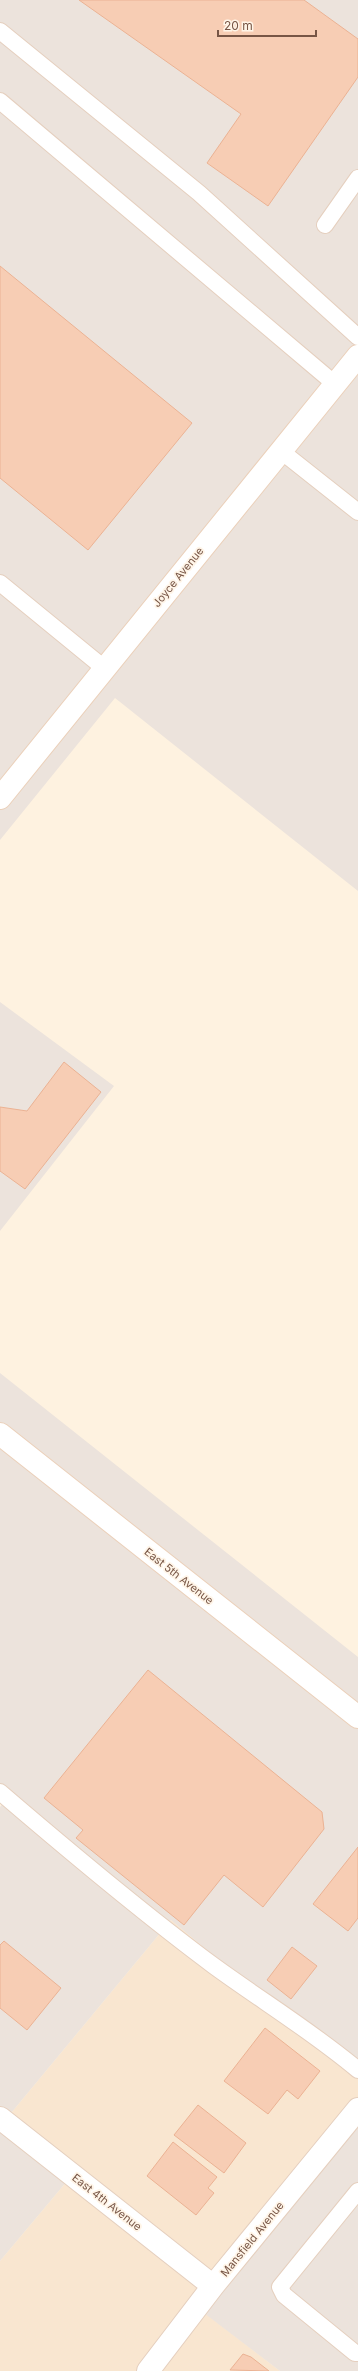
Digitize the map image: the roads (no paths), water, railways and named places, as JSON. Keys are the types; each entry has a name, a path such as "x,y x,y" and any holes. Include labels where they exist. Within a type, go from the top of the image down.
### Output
{"street":[{"name":"Joyce Avenue","path":"0,798 358,356"},
{"name":"East 5th Avenue","path":"0,1434 358,1717"},
{"name":"Mansfield Avenue","path":"148,2371 213,2286 358,2109"},
{"name":"East 4th Avenue","path":"0,2118 213,2286"}],"lane":[{"path":"0,31 200,193 358,337"},
{"path":"0,101 335,384"},
{"path":"325,225 358,178"},
{"path":"281,451 358,512"},
{"path":"0,583 104,668"},
{"path":"0,1792 106,1883 213,1965 335,2051 358,2070"},
{"path":"358,2191 280,2287 284,2295 355,2353 358,2353"}]}
